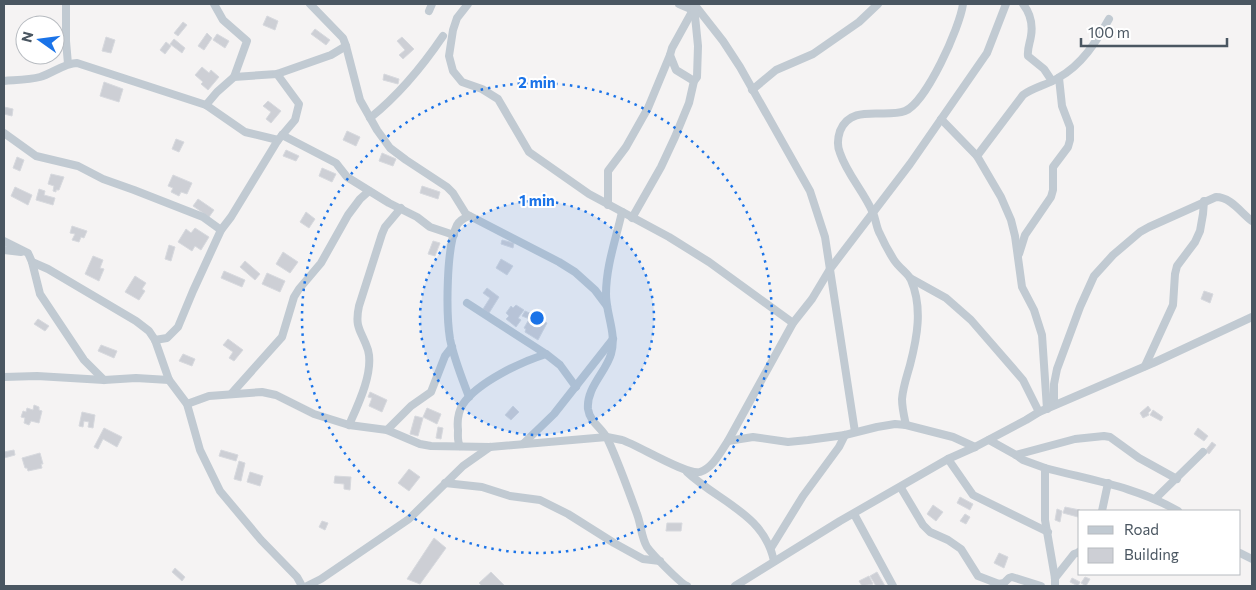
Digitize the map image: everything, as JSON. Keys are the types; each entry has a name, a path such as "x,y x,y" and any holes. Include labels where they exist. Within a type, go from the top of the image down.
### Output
{"street":[{"path":"66,4 68,64"},
{"path":"206,105 217,92 234,78 247,41 223,20 214,4"},
{"path":"310,4 343,38 357,94 390,148 454,193 469,216 575,272 595,290 607,306"},
{"path":"468,4 457,18 452,30 449,56 453,71 462,82 482,89 498,99 529,152 569,181 608,205 669,237 709,262 793,323"},
{"path":"679,4 694,7 723,41 810,191 825,237 855,432"},
{"path":"752,90 776,70 812,54 859,22 878,4"},
{"path":"963,4 960,20 949,45 920,99 911,108 904,111 860,114 845,122 840,131 838,145 840,153 873,213 879,232 900,269 910,278 946,298 971,320 1023,380 1038,412"},
{"path":"186,404 208,396 262,392 276,395 314,414 349,425 387,430 420,444 431,446 490,447 607,437 622,440 684,469 695,472 706,469 714,463 728,441 793,323 812,299 830,270 910,164 987,53 1006,4"},
{"path":"1018,256 1025,234 1051,197 1054,167 1068,147 1070,140 1070,127 1062,106 1056,79 1028,56 1027,50 1031,36 1031,23 1030,15 1023,4"},
{"path":"608,205 608,171 626,147 648,108 672,48 694,7"},
{"path":"632,218 661,167 675,137 689,103 694,81 697,78 698,62 694,7"},
{"path":"977,156 1015,103 1029,91 1056,79 1079,62 1090,50 1108,19"},
{"path":"370,118 410,81 443,36"},
{"path":"234,78 277,74 331,55 346,46"},
{"path":"670,55 676,70 694,81"},
{"path":"4,81 38,78 68,64 77,63 206,105 246,132 280,138 336,163 347,177 369,191 401,208 430,227 454,235"},
{"path":"155,340 167,338 178,327 221,230 232,217 280,138 295,120 299,104 277,74"},
{"path":"941,119 977,156 1006,208 1015,236 1022,287 1034,310 1042,335 1047,409"},
{"path":"4,132 36,156 78,166 103,179 203,217 221,230"},
{"path":"232,393 282,337 294,297 321,262 348,215 360,199 369,191"},
{"path":"1054,404 1054,384 1057,370 1080,308 1094,276 1113,256 1140,232 1216,196 1235,206 1252,221"},
{"path":"1145,366 1173,304 1177,266 1200,231 1204,214 1204,201"},
{"path":"349,425 364,388 369,362 368,351 357,326 356,316 382,234 385,227 401,208"},
{"path":"622,212 608,265 606,295 614,337 608,362 588,401 590,416 596,426 607,437 630,495 646,545 679,581 687,586"},
{"path":"469,216 461,220 454,235 448,284 448,323 452,347 469,397"},
{"path":"4,241 28,253 40,294 84,360 104,380"},
{"path":"4,250 28,253"},
{"path":"32,262 48,269 136,321 149,331 155,340 169,380 186,404 200,450 220,491 261,540 297,577 302,586"},
{"path":"906,425 902,408 902,396 915,346 918,324 918,306 910,278"},
{"path":"467,303 546,354 560,365 576,387"},
{"path":"735,586 774,561 948,459 989,440 1038,412 1252,317"},
{"path":"523,444 554,414 614,337"},
{"path":"387,430 411,406 431,392 445,356 452,347"},
{"path":"460,446 458,442 458,421 461,408 469,397 478,388 525,361 546,354"},
{"path":"4,377 169,380"},
{"path":"728,441 753,437 788,442 845,435 895,424 953,437 975,447"},
{"path":"771,548 803,496 839,447 845,435"},
{"path":"1016,455 1075,439 1104,436 1110,437 1139,458 1177,478"},
{"path":"989,440 1023,460 1045,468 1127,488 1176,510"},
{"path":"307,586 321,580 409,519 463,466 490,447"},
{"path":"1155,500 1203,452"},
{"path":"948,459 973,495 1048,532"},
{"path":"1045,468 1044,520 1048,532 1055,582"},
{"path":"684,469 752,521 767,539 774,561"},
{"path":"445,483 482,487 510,496 540,500 568,514 643,559 660,561"},
{"path":"1102,510 1108,483"},
{"path":"901,488 923,525 930,532 948,540 961,549 978,576 999,584 1012,577 1041,586"},
{"path":"854,514 893,586"},
{"path":"1055,582 1074,554 1078,554"}],"building":[{"path":"267,16 278,21 275,30 263,25"},
{"path":"183,22 187,25 178,36 174,33"},
{"path":"315,29 330,40 326,45 311,34"},
{"path":"207,33 212,38 204,50 198,46"},
{"path":"217,34 229,41 225,48 213,40"},
{"path":"106,37 115,40 111,53 102,51"},
{"path":"402,37 414,49 403,59 399,55 405,50 397,41"},
{"path":"174,39 185,48 182,53 170,44"},
{"path":"166,42 171,46 165,54 160,50"},
{"path":"202,67 209,73 211,70 219,77 208,90 195,75"},
{"path":"384,74 399,79 398,84 383,80"},
{"path":"104,82 123,89 119,102 100,96"},
{"path":"268,101 281,111 271,123 266,119 271,112 263,106"},
{"path":"4,107 13,109 12,116 4,114"},
{"path":"347,131 360,137 356,146 343,140"},
{"path":"176,139 184,142 179,152 172,149"},
{"path":"286,150 299,156 296,161 283,156"},
{"path":"382,153 396,159 393,166 379,161"},
{"path":"17,157 24,160 20,171 13,168"},
{"path":"322,168 336,174 332,182 319,176"},
{"path":"51,174 64,177 59,190 56,190 56,192 53,191 54,186 48,184"},
{"path":"173,175 192,183 187,194 181,192 179,196 171,192 173,188 168,186"},
{"path":"422,186 440,192 438,199 420,193"},
{"path":"15,187 32,195 28,205 11,196"},
{"path":"39,189 45,191 44,195 55,198 53,205 36,200"},
{"path":"198,199 214,210 209,217 193,206"},
{"path":"306,212 315,219 309,228 300,222"},
{"path":"72,226 87,231 84,238 81,237 79,242 72,240 75,234 70,233"},
{"path":"195,228 209,237 201,250 195,246 192,251 178,242 186,229 191,233"},
{"path":"502,240 514,243 513,248 501,244"},
{"path":"433,241 440,243 435,256 428,254"},
{"path":"169,245 175,247 171,261 165,259"},
{"path":"283,252 298,262 290,273 276,264"},
{"path":"93,256 103,260 100,268 104,269 99,281 85,274"},
{"path":"501,259 513,266 507,275 496,268"},
{"path":"245,261 260,274 255,280 240,267"},
{"path":"224,271 245,280 242,287 221,278"},
{"path":"267,273 285,281 280,292 262,284"},
{"path":"135,276 146,283 142,289 145,291 139,300 125,292"},
{"path":"487,288 499,297 489,313 483,309 490,298 483,293"},
{"path":"1204,291 1213,294 1210,303 1201,299"},
{"path":"516,305 524,310 518,318 521,320 516,327 506,319 509,316 506,313 511,306 513,308"},
{"path":"525,311 534,315 532,320 522,316"},
{"path":"535,315 547,323 538,340 525,332 526,329 524,328 528,321 531,323"},
{"path":"38,319 49,326 45,331 34,324"},
{"path":"228,339 243,350 234,361 229,358 233,352 223,345"},
{"path":"101,345 117,351 114,358 98,351"},
{"path":"183,354 195,359 192,366 179,361"},
{"path":"370,392 387,400 382,412 369,406 372,398 368,397"},
{"path":"34,405 42,411 39,423 31,421 29,425 24,423 25,418 21,417 23,411 26,412 27,408 33,410"},
{"path":"513,406 519,412 511,420 505,415"},
{"path":"1148,406 1151,410 1148,413 1149,415 1143,418 1140,413"},
{"path":"427,408 441,414 437,424 423,417"},
{"path":"1153,410 1163,417 1161,421 1150,415"},
{"path":"82,412 95,415 93,428 88,427 89,422 84,421 83,427 79,426"},
{"path":"415,416 423,418 418,436 410,434"},
{"path":"438,427 443,428 441,439 436,438"},
{"path":"104,428 122,437 117,447 103,439 98,449 94,447"},
{"path":"1198,428 1208,436 1204,441 1194,434"},
{"path":"1212,442 1216,445 1209,454 1205,451"},
{"path":"14,450 15,455 4,458 4,452"},
{"path":"221,450 238,455 236,461 219,456"},
{"path":"40,453 43,464 41,464 42,468 28,471 22,458"},
{"path":"239,461 245,463 241,481 234,479"},
{"path":"409,469 420,477 409,491 398,483"},
{"path":"250,472 263,476 260,486 247,482"},
{"path":"335,476 351,477 350,490 344,489 344,484 334,483"},
{"path":"960,497 973,504 970,510 957,503"},
{"path":"933,505 943,512 936,521 927,514"},
{"path":"1065,507 1080,510 1078,510 1078,517 1063,513"},
{"path":"1057,509 1062,511 1060,522 1055,520"},
{"path":"965,514 970,517 966,524 960,521"},
{"path":"322,521 328,523 325,530 319,527"},
{"path":"667,523 682,523 681,531 666,531"},
{"path":"434,538 446,548 420,584 407,579"},
{"path":"999,553 1008,557 1004,568 994,563"},
{"path":"175,568 185,577 182,581 172,572"},
{"path":"491,572 505,586 482,586 479,583"},
{"path":"877,572 885,586 876,586 870,576"},
{"path":"869,576 873,584 862,586 859,581"},
{"path":"1085,577 1090,579 1086,586 1081,583"},
{"path":"1072,578 1080,582 1078,586 1070,582"}]}
